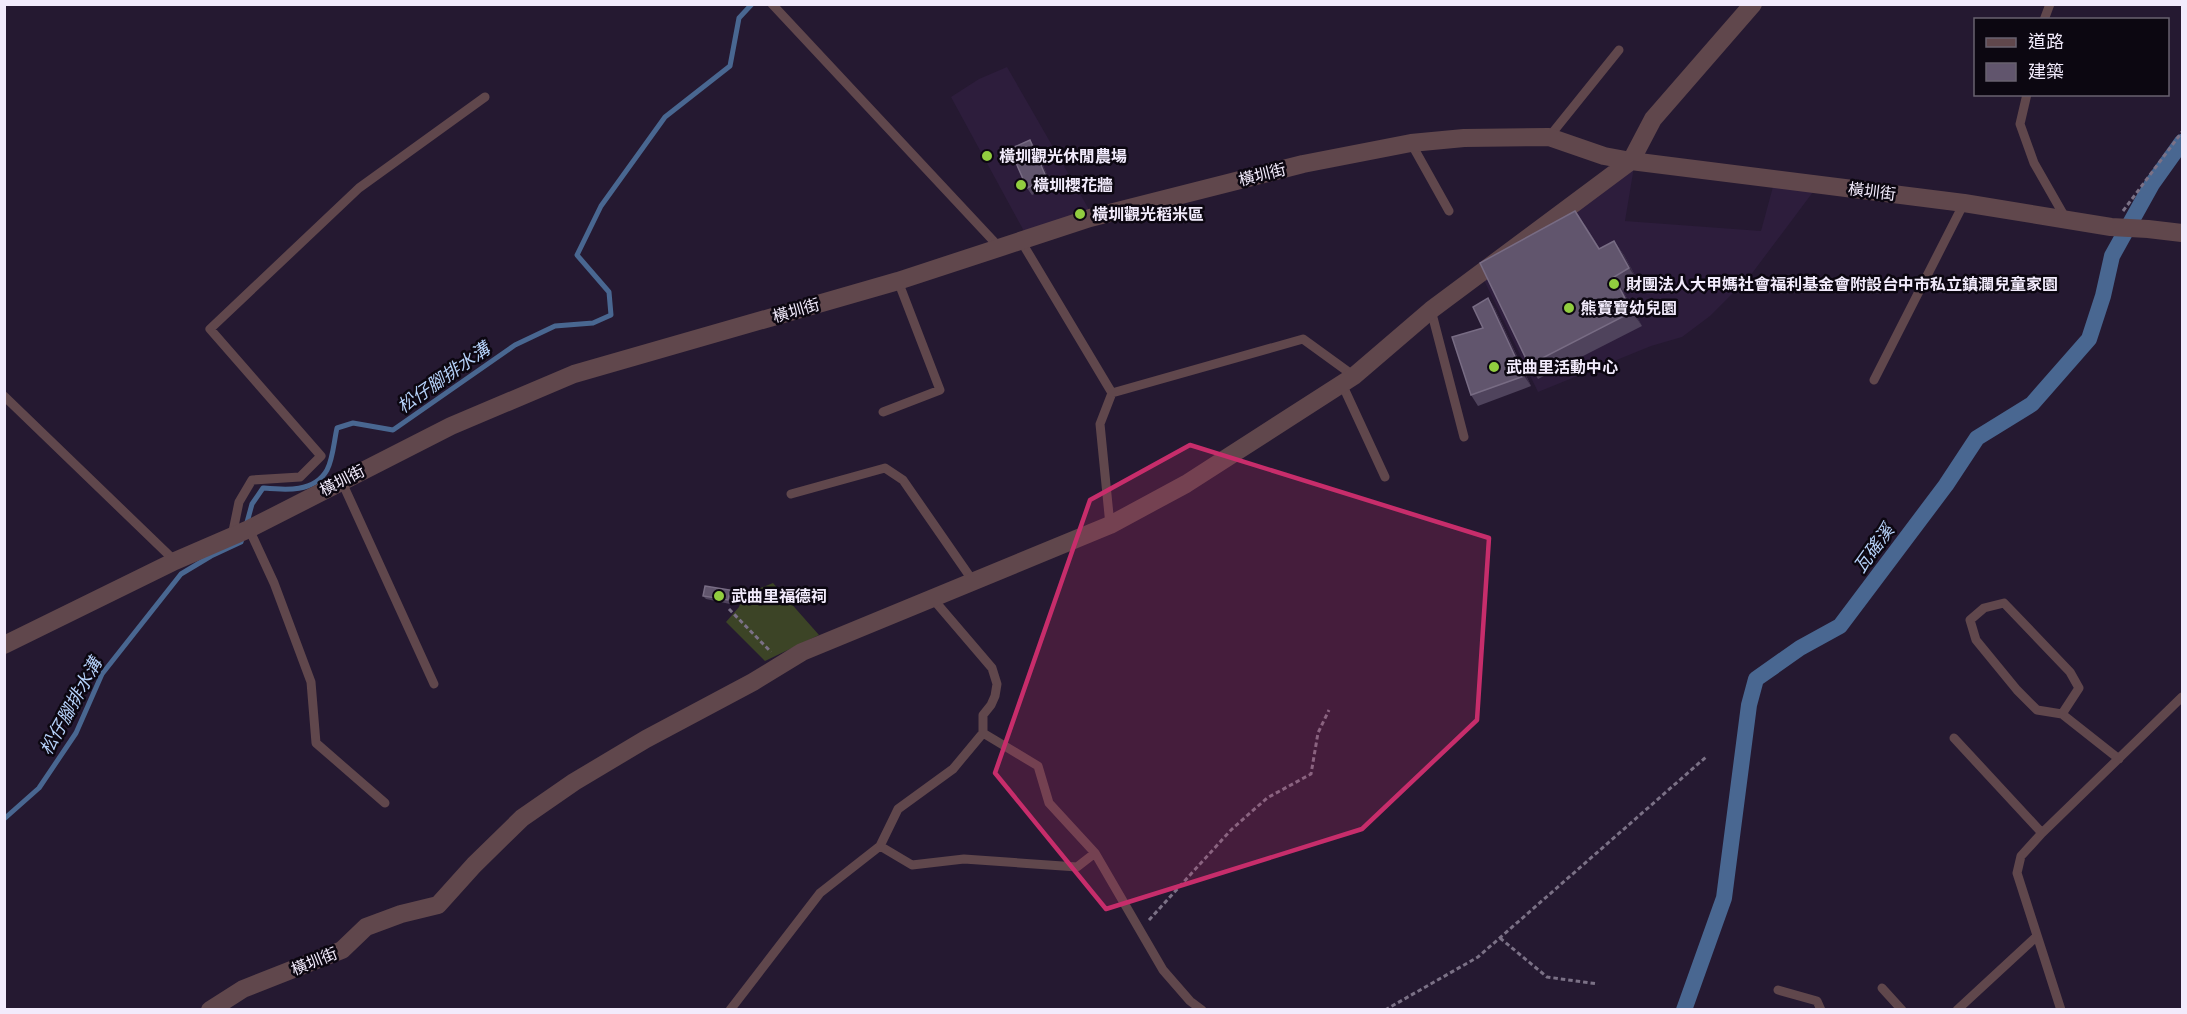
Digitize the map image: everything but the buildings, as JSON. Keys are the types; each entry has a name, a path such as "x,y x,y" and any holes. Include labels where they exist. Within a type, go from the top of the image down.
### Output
{"street":[{"name":"橫圳街","path":"210,1010 243,989 342,950 366,927 401,914 438,905 474,865 522,818 574,782 646,739 802,652 1110,525 1186,484 1348,380 1431,310 1631,161 1653,118 1753,4"},
{"name":"橫圳街","path":"4,645 175,561 249,529 450,426 574,374 898,281 1090,218 1303,164 1411,143 1464,138 1549,137 1604,156 1631,161 1964,202 2111,227 2182,233"}],"lane":[{"path":"772,4 1000,248"},
{"path":"1549,137 1619,50"},
{"path":"2027,96 2020,124 2034,163 2066,219"},
{"path":"232,536 239,502 252,480 300,477 321,456 210,329 359,188 485,97"},
{"path":"1411,143 1449,211"},
{"path":"1874,380 1964,202"},
{"path":"1021,241 1112,393"},
{"path":"883,412 940,390 898,281"},
{"path":"1431,310 1464,437"},
{"path":"1112,393 1303,339 1348,380 1385,477"},
{"path":"1110,525 1100,424 1112,393"},
{"path":"4,396 175,561"},
{"path":"791,494 885,468 903,480 974,581"},
{"path":"341,480 434,684"},
{"path":"249,529 274,583 311,682 316,743 385,803"},
{"path":"730,1010 820,893 880,846 898,809 953,769 983,733 983,715 991,705 997,684 992,668 933,599"},
{"path":"2062,714 2079,688 2070,672 2004,603 1984,608 1970,620 1976,640 2017,690 2037,710 2062,714 2119,759"},
{"path":"2061,1010 2017,873 2021,856 2182,697"},
{"path":"983,733 1038,766 1049,803 1095,853 1163,970 1190,1001 1202,1010"},
{"path":"1954,738 2042,833"},
{"path":"880,846 912,865 964,859 1077,867 1095,853"},
{"path":"1957,1010 2037,936"},
{"path":"1882,988 1902,1010"},
{"path":"1778,990 1817,1001 1821,1010"}],"path":[{"path":"2111,227 2182,132"},
{"path":"729,609 782,664"},
{"path":"1140,930 1231,830 1267,798 1311,774 1318,734 1329,710"},
{"path":"1385,1010 1478,957 1706,757"},
{"path":"1500,938 1547,977 1598,984"}],"highlighted area":[{"path":"1190,445 1489,538 1477,720 1362,829 1106,909 995,773 1090,500"}],"shaded area":[{"name":"橫圳觀光休閒農場","path":"1007,67 1091,213 1025,233 951,97 979,79"},
{"name":"財團法人大甲媽社會福利基金會附設台中市私立鎮瀾兒童家園","path":"1634,167 1625,221 1761,231 1774,183 1816,188 1750,276 1710,316 1682,337 1651,346 1538,392 1483,278"}],"green space":[{"path":"773,583 819,635 765,661 726,622 739,607 743,595"}],"waterway":[{"name":"松仔腳排水溝","path":"246,526 252,504 263,488 298,488 315,483 321,477 331,461 337,428 353,423 393,430 515,345 555,326 593,323 611,315 609,292 577,255 601,206 665,117 730,66 739,18 752,4"},
{"name":"瓦磘溪","path":"1684,1010 1724,898 1749,705 1756,679 1800,648 1840,626 1946,485 1977,438 2032,404 2089,339 2103,296 2112,256 2152,184 2182,142"},
{"name":"松仔腳排水溝","path":"4,819 39,788 76,733 102,674 181,574 241,542 243,535"}],"place":[{"name":"橫圳觀光休閒農場","path":"987,156"},
{"name":"橫圳櫻花牆","path":"1021,185"},
{"name":"橫圳觀光稻米區","path":"1080,214"},
{"name":"財團法人大甲媽社會福利基金會附設台中市私立鎮瀾兒童家園","path":"1614,284"},
{"name":"熊寶寶幼兒園","path":"1569,308"},
{"name":"武曲里活動中心","path":"1494,367"},
{"name":"武曲里福德祠","path":"719,596"}]}
